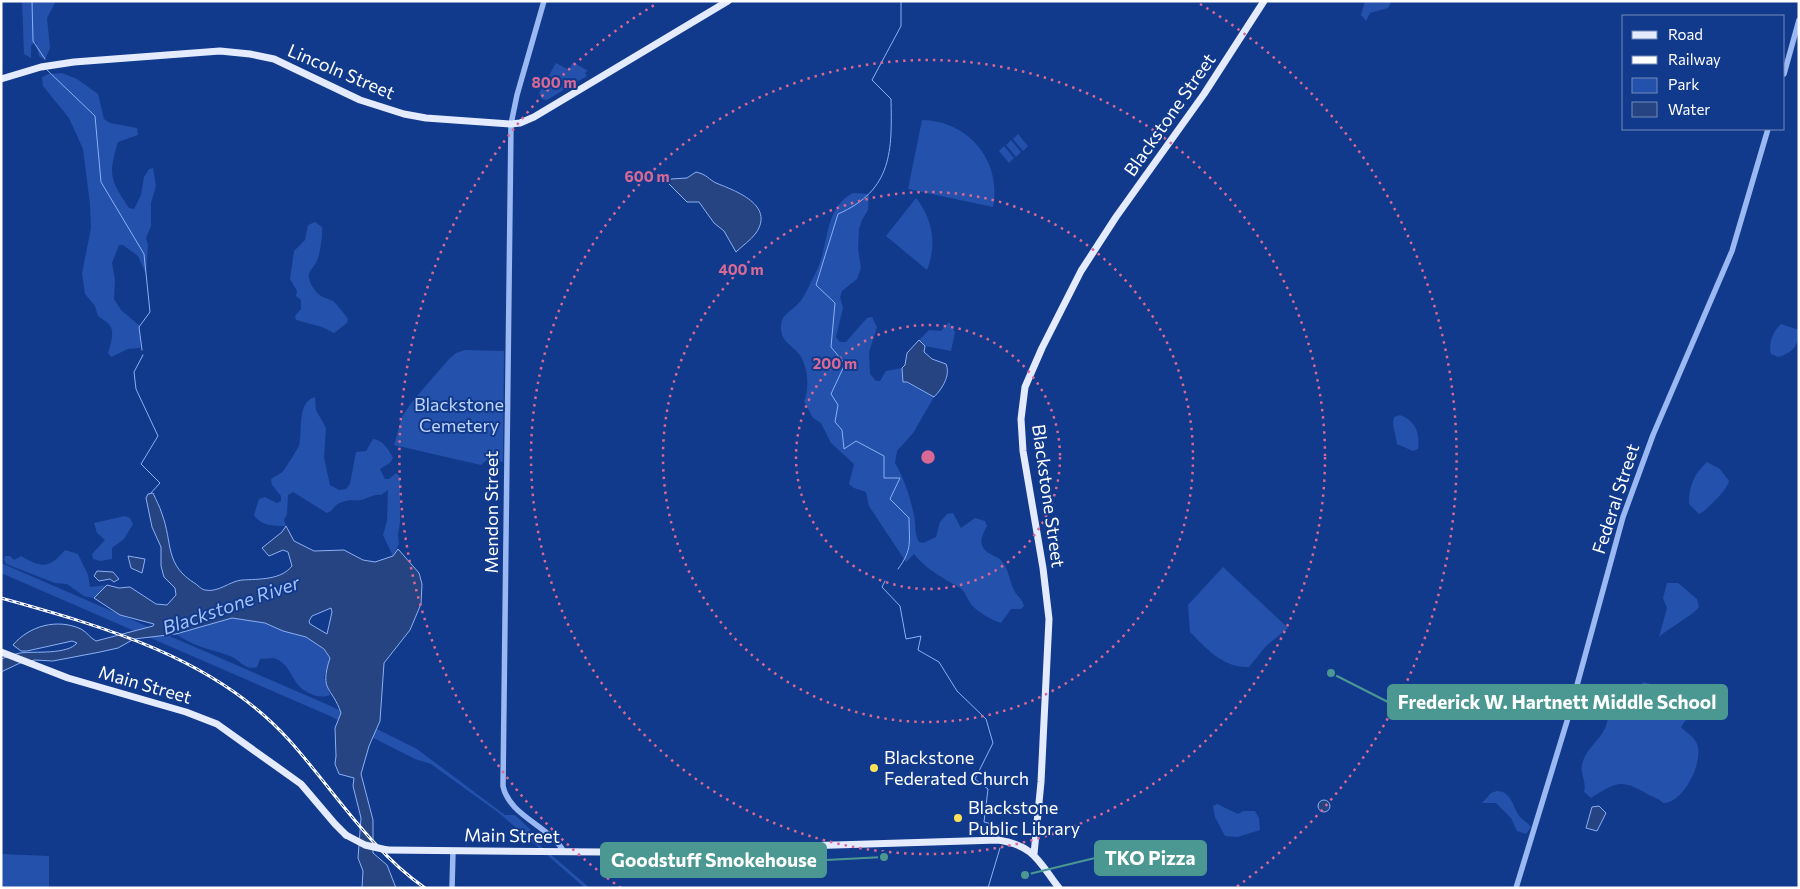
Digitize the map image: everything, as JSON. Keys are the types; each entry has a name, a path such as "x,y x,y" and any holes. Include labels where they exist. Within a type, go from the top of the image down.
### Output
{"main road":[{"name":"Lincoln Street","path":"1,79 41,67 74,62 220,51 241,52 287,64 360,100 394,111 426,118 511,124 520,123 534,117 728,1"},
{"name":"Blackstone Street","path":"1034,854 1049,619 1043,568 1023,451 1021,419 1025,387 1066,298 1089,258 1204,94 1264,1"},
{"name":"Main Street","path":"3,653 68,678 186,712 217,724 301,784 346,835 365,845 387,850 564,852 992,840 1018,844 1034,854 1059,888"}],"street":[{"name":"Mendon Street","path":"544,1 517,95 511,124 504,786 507,798 557,842 564,852"},
{"path":"1785,70 1799,20"},
{"name":"Federal Street","path":"1516,888 1568,718 1624,517 1653,435 1732,250 1768,130"},
{"path":"452,851 452,888"}],"green space":[{"path":"22,1 56,1 47,18 50,48 45,60 39,56 36,42 31,45 31,58 24,54"},
{"path":"1365,1 1392,1 1388,8 1370,13 1366,21 1361,15"},
{"path":"573,62 588,71 585,73 587,76 547,100 542,99 539,93 556,63 569,70"},
{"path":"62,73 77,79 98,94 104,119 110,123 137,128 138,135 118,142 112,170 118,191 129,208 134,209 141,195 144,177 149,169 153,168 156,186 151,203 151,226 146,238 148,245 146,274 138,256 123,245 119,245 112,263 115,280 114,299 121,310 140,326 140,348 128,349 111,357 108,353 112,336 111,328 109,324 98,316 95,306 85,294 82,273 91,228 83,149 69,118 43,86 42,77 49,74"},
{"path":"922,120 939,122 954,128 967,136 978,147 987,160 992,174 994,190 993,207 908,189"},
{"path":"1018,134 1028,146 1023,151 1013,139"},
{"path":"1011,140 1021,152 1016,157 1006,145"},
{"path":"1004,146 1014,158 1009,163 999,151"},
{"path":"853,193 869,194 868,210 859,229 858,249 861,268 857,279 842,291 840,297 843,308 836,337 840,342 846,342 867,318 872,317 877,327 869,352 870,374 876,381 880,381 886,371 902,368 903,381 934,397 913,433 897,451 895,463 909,495 916,535 919,542 923,543 936,537 940,522 947,514 953,513 961,528 975,518 985,521 987,526 982,537 983,548 1004,563 1014,590 1024,606 1021,609 1011,609 1001,623 977,610 962,590 930,569 914,554 906,562 869,506 866,492 849,484 854,464 831,443 821,423 813,418 804,401 807,390 806,371 799,354 783,338 781,330 782,321 802,299 820,264 831,219 836,209 843,200"},
{"path":"916,198 930,223 932,232 932,251 927,270 886,236"},
{"path":"315,222 322,227 322,234 318,258 310,272 309,278 318,294 333,301 348,319 347,323 334,333 322,327 296,320 295,316 301,309 301,300 296,296 297,291 290,279 294,251 305,240 308,225"},
{"path":"949,322 955,332 951,351 925,346 919,340 929,330 941,331"},
{"path":"1781,324 1799,330 1799,335 1794,348 1778,357 1771,354 1770,346 1776,330"},
{"name":"Blackstone Cemetery","path":"465,350 504,351 503,462 488,459 481,465 394,445 402,417 411,403 449,359 456,353"},
{"path":"315,397 316,410 326,428 324,458 330,485 339,490 346,489 350,484 356,452 366,451 373,439 383,443 393,458 390,463 380,469 385,479 389,479 396,473 400,477 399,544 393,556 383,535 387,521 388,490 381,495 343,502 327,513 293,492 288,495 287,514 284,520 286,526 264,523 254,515 259,499 265,497 277,503 281,501 281,496 272,485 271,479 284,470 299,446 303,411 309,400"},
{"path":"1400,415 1410,421 1416,428 1418,449 1413,451 1397,444 1393,424 1394,417"},
{"path":"1707,462 1720,469 1729,481 1716,500 1699,514 1689,504 1690,492 1693,481"},
{"path":"125,516 130,518 133,524 124,539 112,548 112,559 100,561 93,559 92,554 105,540 97,533 94,523"},
{"path":"65,550 78,554 88,575 90,587 107,585 98,595 93,598 84,596 67,584 55,583 6,564 4,559 5,556 10,556 14,560 21,556 34,563 45,565 54,561"},
{"path":"1,563 333,707 417,749 505,815 515,815 530,829 530,837 590,888 585,888 499,813 431,764 415,759 330,716 1,573"},
{"path":"1223,567 1288,628 1266,646 1249,667 1223,661 1209,651 1190,632 1188,605"},
{"path":"1667,583 1678,583 1697,599 1699,607 1659,637 1667,608 1663,598"},
{"path":"226,618 240,618 262,622 314,642 323,649 330,659 324,677 330,695 318,696 306,691 296,682 286,666 274,658 260,659 257,667 249,668 230,656 195,644 176,634"},
{"path":"1643,682 1651,684 1654,695 1679,696 1689,700 1690,711 1681,727 1697,744 1698,752 1695,771 1678,797 1663,803 1625,784 1614,785 1591,798 1584,792 1583,760 1603,732 1611,714 1613,712 1624,713 1631,705 1634,692"},
{"path":"1497,791 1509,797 1518,814 1529,824 1531,827 1526,834 1517,831 1511,818 1496,803 1482,803 1491,793"},
{"path":"1217,804 1238,814 1243,811 1255,811 1259,818 1260,830 1238,837 1225,836 1215,817 1213,806"},
{"path":"1,854 49,856 49,888 1,888"}],"water":[{"path":"696,172 742,195 757,207 761,215 761,223 756,233 736,252 724,231 714,223 699,202 687,202 668,183 671,179 687,178"},
{"path":"919,340 925,346 924,352 932,359 946,364 947,377 934,397 907,382 903,382 902,368 905,365 907,353"},
{"name":"Blackstone River","path":"153,493 160,509 174,561 186,577 204,590 215,590 242,580 270,578 287,571 292,566 288,552 283,550 269,556 262,548 282,532 286,526 294,541 314,551 344,550 363,560 375,562 393,556 398,549 419,573 422,584 421,604 410,630 384,663 380,721 369,746 361,774 373,820 373,853 387,865 396,888 362,888 363,871 358,858 361,818 353,786 354,778 339,774 335,764 335,728 341,713 326,683 330,658 324,649 306,637 283,631 265,623 232,618 176,634 134,639 118,648 100,652 53,661 35,660 20,663 1,672 1,659 20,653 59,651 72,647 77,643 72,641 27,651 21,651 13,645 27,633 44,626 62,624 72,626 83,630 96,641 153,626 154,624 120,615 94,598 107,585 119,588 130,587 156,604 167,605 176,595 175,588 164,577 161,566 161,547 152,527 146,498 148,494","holes":["331,608 332,612 327,634 310,624 309,621 312,616"]},
{"path":"128,556 145,559 142,573 131,568"},
{"path":"97,571 113,572 119,579 114,582 110,579 99,581 94,576"},
{"path":"1324,800 1330,806 1324,812 1318,806"},
{"path":"1599,806 1606,813 1597,831 1586,828 1592,807"}],"waterway":[{"path":"32,1 33,41 45,59"},
{"path":"898,569 906,556 909,539 909,518 890,499 900,478 884,478 884,456 856,441 844,449 842,430 835,422 838,405 831,394 845,364 831,347 835,303 816,285 838,214 856,204 870,193 886,167 891,135 891,99 872,80 901,26 901,1"},
{"path":"47,70 95,116 101,182 144,254 150,312 139,327 142,350"},
{"path":"143,355 134,372 136,389 158,436 141,464 160,483 150,494"},
{"path":"885,581 882,587 900,606 906,639 921,636 918,650 939,662 957,691 986,719 993,743 975,779 988,789 984,822 1004,827 1002,834"},
{"path":"988,888 1000,848"}],"railway":[{"path":"1,598 118,634 156,649 193,667 227,687 260,712 289,740 369,837 405,873 425,888"}],"place":[{"name":"Frederick W. Hartnett Middle School","path":"1331,673"},
{"name":"Blackstone Federated Church","path":"874,768"},
{"name":"Blackstone Public Library","path":"958,818"},
{"name":"Goodstuff Smokehouse","path":"884,857"},
{"name":"TKO Pizza","path":"1025,875"}]}
